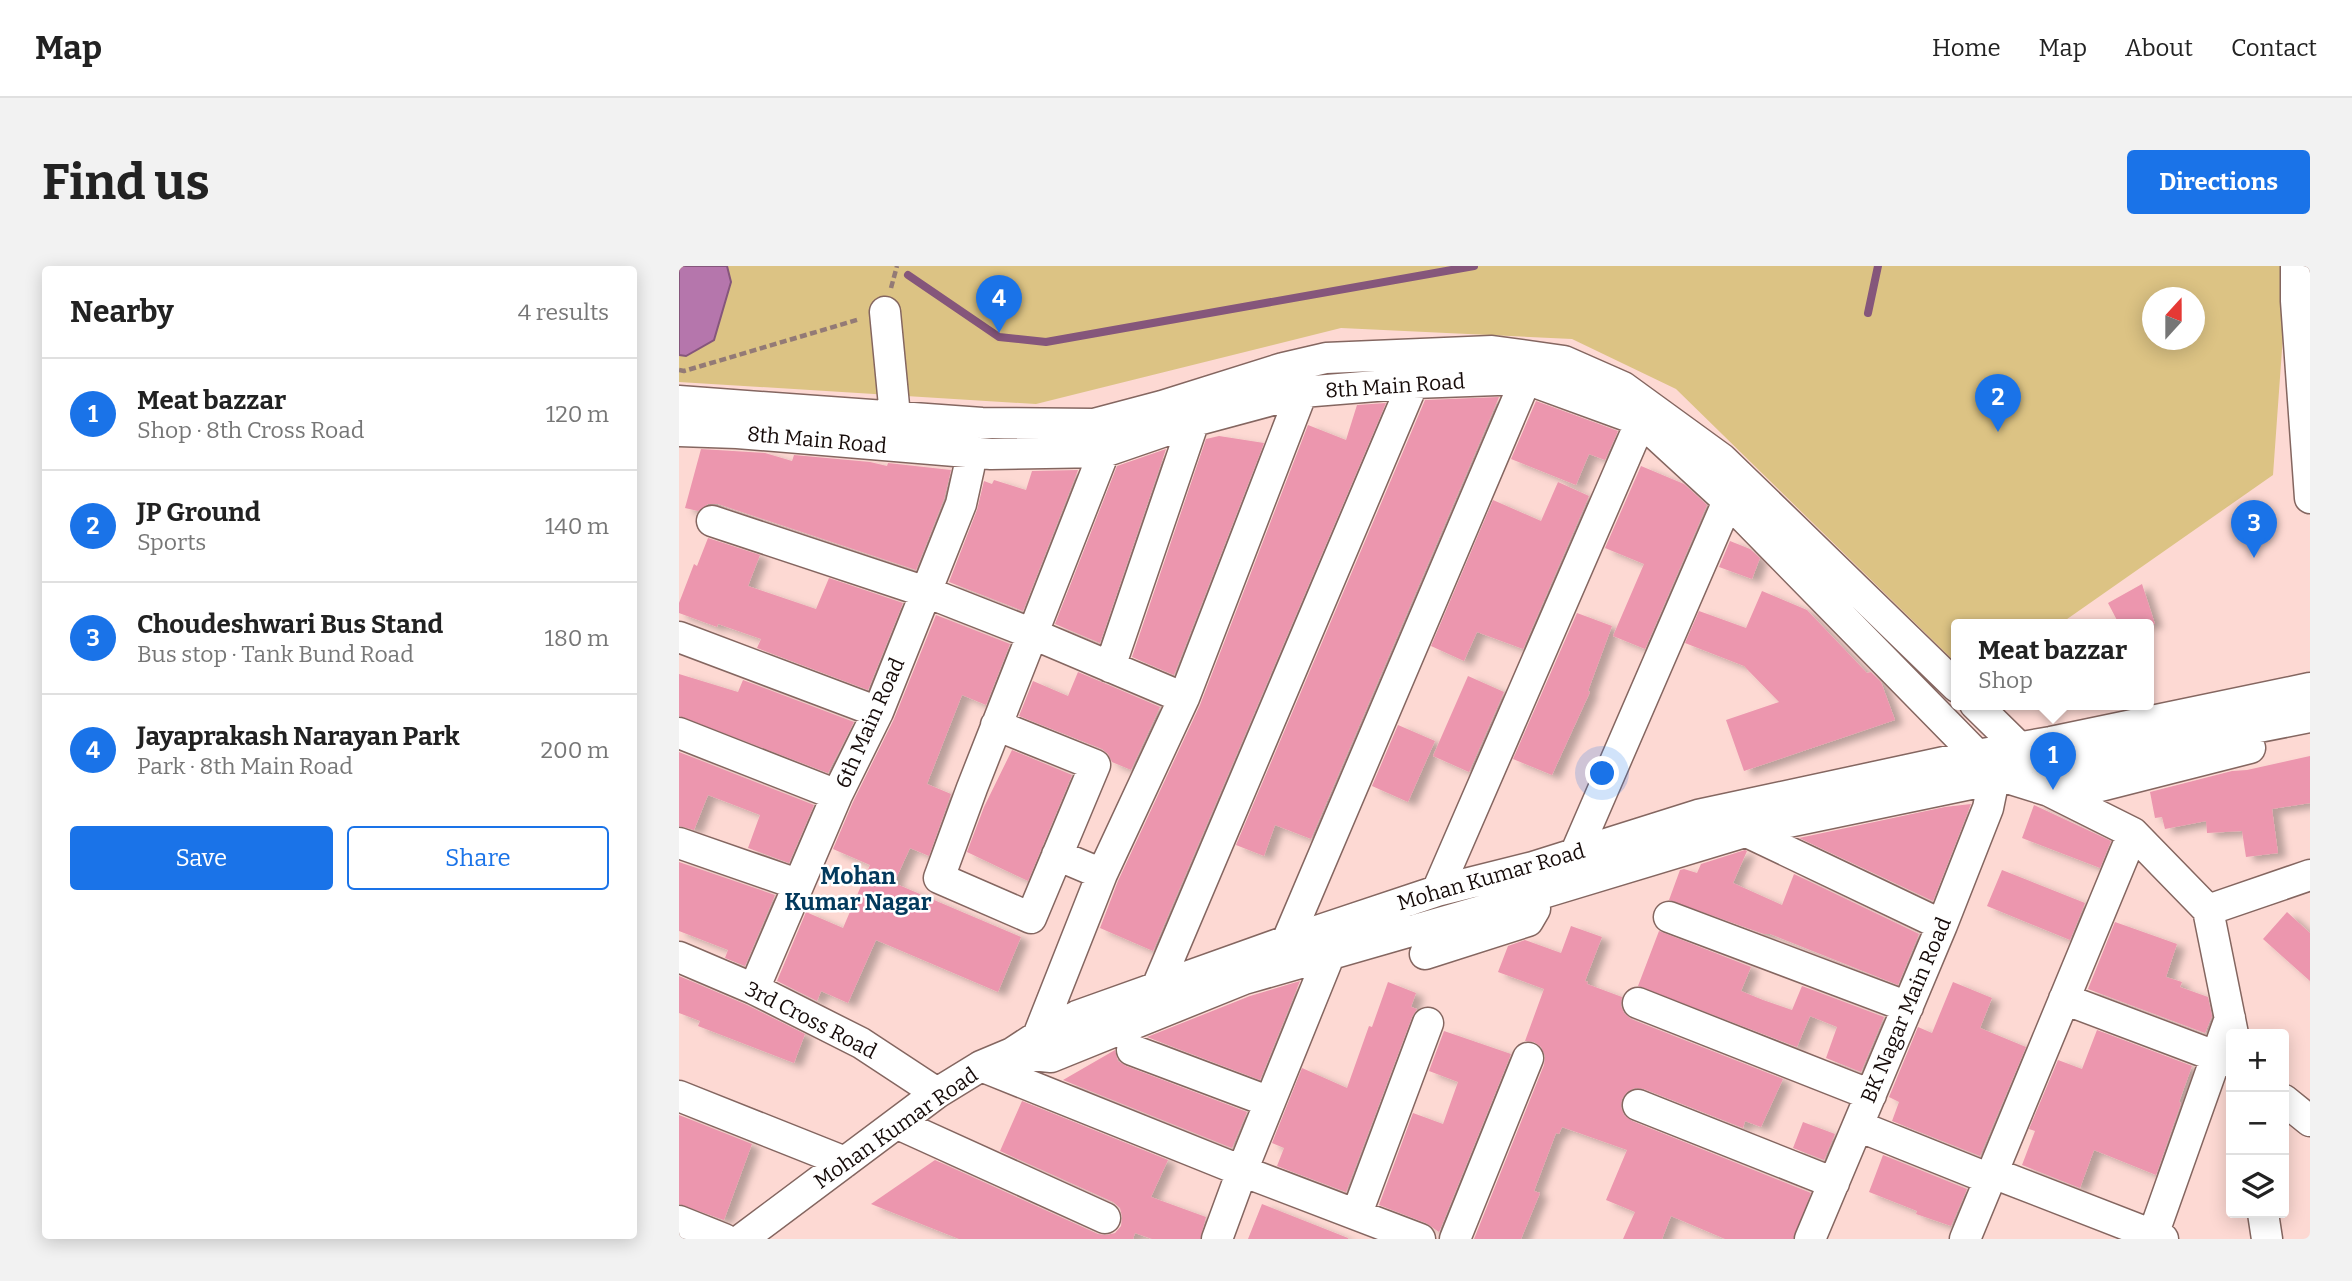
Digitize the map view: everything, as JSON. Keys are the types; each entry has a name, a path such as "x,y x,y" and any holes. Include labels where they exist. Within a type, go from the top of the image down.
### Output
{"street":[{"path":"2296,266 2296,301 2310,498"},
{"path":"885,312 895,416 894,446"},
{"path":"679,401 982,423 1094,424 1283,368 1326,358 1492,351 1564,362 1623,387 1722,459 1951,681"},
{"path":"1287,941 1526,379"},
{"name":"8th Main Road","path":"679,431 737,433 991,454 1104,452 1194,421 1302,392 1413,383 1526,379 1641,421 1728,501 1999,778"},
{"path":"1162,999 1413,383"},
{"path":"1045,1047 1102,874 1184,698 1302,392"},
{"path":"1110,667 1194,421"},
{"path":"1437,891 1641,421"},
{"name":"6th Main Road","path":"754,989 797,884 878,712 926,592 961,504 969,468 968,452"},
{"path":"996,726 1095,765 1031,918 939,878 996,726 1104,452"},
{"path":"1576,852 1728,501"},
{"path":"712,521 926,592 1184,698"},
{"path":"679,637 878,712"},
{"name":"Mohan Kumar Road","path":"741,1239 937,1093 981,1066 1012,1053 1045,1047 1077,1016 1162,999 1287,941 1437,891 1533,867 1698,815 2310,688"},
{"path":"1981,710 2020,748 2050,786 2133,833 2208,910 2226,1030"},
{"path":"2050,786 2310,717"},
{"path":"679,733 837,795"},
{"path":"1162,999 1329,956 1747,832 1999,778 2050,786 2310,733"},
{"name":"BK Nagar Main Road","path":"1810,1239 1942,925 1999,778"},
{"path":"1747,832 1942,925"},
{"path":"1965,1239 2133,833"},
{"path":"679,843 797,884"},
{"path":"1057,855 1102,874"},
{"path":"2208,910 2310,875"},
{"path":"1425,954 1528,921 1535,909 1534,896"},
{"path":"1669,917 1908,1007"},
{"path":"1217,1239 1329,956"},
{"name":"3rd Cross Road","path":"679,957 754,989 861,1043 937,1093"},
{"path":"2064,999 2226,1042"},
{"path":"1638,1003 1871,1095"},
{"path":"1357,1213 1429,1023"},
{"path":"1858,1126 2158,1237 2226,1049"},
{"path":"1132,1050 1270,1102"},
{"path":"1455,1239 1528,1058"},
{"path":"981,1066 1242,1171 1357,1213 1409,1237"},
{"path":"679,1096 845,1162"},
{"path":"2289,1104 2310,1121"},
{"path":"1638,1105 1834,1183"},
{"path":"898,1124 1105,1218"},
{"path":"2264,1218 2267,1239"},
{"path":"679,1221 724,1239"}],"path":[{"path":"679,370 885,312 897,266"}],"shaded area":[{"path":"679,266 2288,266 2273,475 2067,619 1951,619 1951,658 1676,389 1572,339 1341,328 1036,404 679,382"},
{"path":"679,266 727,266 731,282 714,340 686,356 679,355"}],"building":[{"path":"1499,397 1311,839 1275,825 1264,856 1236,845 1425,400"},
{"path":"1536,401 1618,431 1605,460 1589,454 1576,485 1511,459"},
{"path":"1386,403 1153,951 1100,928 1118,881 1200,705 1308,425 1346,440 1357,405"},
{"path":"1219,436 1264,443 1174,675 1132,657 1206,439"},
{"path":"701,449 765,453 792,461 794,455 887,466 888,463 951,470 944,499 916,570 718,504 708,504 698,511 685,508"},
{"path":"1166,449 1100,643 1055,624 1117,466"},
{"path":"1641,466 1684,484 1707,505 1645,649 1613,636 1644,564 1605,548"},
{"path":"1078,470 1023,611 949,582 977,510 984,481 992,484 994,480 1026,490 1032,471"},
{"path":"1558,482 1589,496 1523,649 1477,632 1464,661 1431,646 1493,500 1541,521"},
{"path":"708,538 760,555 748,586 816,609 829,578 903,603 868,690 757,648 761,639 679,613 679,603 694,564 697,566"},
{"path":"1730,541 1750,549 1760,558 1752,579 1719,567"},
{"path":"2142,584 2153,619 2116,619 2108,603"},
{"path":"1762,591 1807,610 1867,673 1871,672 1881,682 1895,720 1744,771 1726,720 1779,702 1744,666 1685,643 1699,611 1746,628"},
{"path":"1577,613 1612,626 1588,691 1590,692 1552,775 1513,759"},
{"path":"936,615 1010,644 986,705 962,695 927,784 951,794 929,856 910,848 894,883 1021,937 998,992 876,940 848,1003 821,991 817,1001 777,981 806,912 843,928 870,865 833,849 894,719"},
{"path":"1078,672 1160,707 1131,770 1112,762 1102,749 1019,716 1033,681 1068,696"},
{"path":"679,674 738,692 743,680 854,722 828,773 679,716"},
{"path":"1468,676 1504,692 1469,772 1433,756"},
{"path":"1398,725 1435,741 1408,802 1372,786"},
{"path":"1012,750 1072,775 1028,881 967,852 984,807"},
{"path":"679,752 814,805 789,863 748,848 760,815 708,795 694,830 679,826"},
{"path":"2310,756 2310,803 2272,809 2278,853 2246,857 2242,831 2207,833 2206,821 2165,829 2162,817 2155,818 2150,792 2232,771"},
{"path":"1971,804 1933,901 1799,838 1945,807"},
{"path":"2034,805 2111,841 2100,868 2022,838"},
{"path":"1747,851 1733,883 1782,905 1794,874 1919,934 1898,985 1770,934 1669,900 1680,870 1697,873 1701,864"},
{"path":"679,862 775,895 745,966 725,958 728,950 679,931"},
{"path":"2002,870 2085,903 2070,940 1987,906"},
{"path":"2287,912 2310,933 2310,981 2263,939"},
{"path":"2115,922 2177,944 2166,977 2182,982 2180,987 2208,997 2212,1016 2205,1033 2088,989"},
{"path":"1571,926 1602,937 1585,981 1622,997 1621,1006 1631,1019 1783,1079 1761,1127 1745,1121 1743,1128 1644,1089 1635,1088 1627,1092 1621,1107 1624,1115 1632,1121 1811,1193 1793,1239 1725,1239 1671,1216 1662,1239 1623,1239 1635,1212 1606,1200 1627,1150 1562,1127 1559,1134 1556,1133 1534,1191 1540,1193 1521,1239 1474,1239 1544,1065 1545,1056 1541,1047 1534,1042 1525,1041 1544,989 1498,972 1508,946 1525,940 1561,953"},
{"path":"1659,931 1751,967 1741,991 1763,1000 1792,1010 1802,986 1884,1017 1861,1072 1826,1058 1837,1027 1810,1016 1797,1047 1638,986"},
{"path":"679,976 805,1034 794,1063 698,1026 700,1021 679,1013"},
{"path":"1300,981 1260,1080 1147,1037 1250,996"},
{"path":"1388,982 1416,993 1411,1007 1417,1009 1346,1192 1277,1166 1284,1148 1272,1143 1302,1068 1347,1088"},
{"path":"1953,982 1992,998 1980,1028 2026,1047 1980,1156 1892,1121 1899,1102 1889,1097 1918,1027 1932,1033"},
{"path":"2097,1030 2192,1066 2156,1175 2094,1150 2080,1188 2022,1165 2035,1131 2029,1129 2058,1060 2082,1069"},
{"path":"1444,1031 1511,1054 1439,1232 1426,1223 1379,1205 1413,1113 1443,1124 1458,1082 1429,1071"},
{"path":"1115,1050 1118,1061 1126,1066 1247,1112 1232,1148 1063,1080"},
{"path":"1022,1101 1168,1160 1151,1197 1206,1217 1200,1239 1152,1239 1135,1233 1133,1239 959,1239 871,1204 935,1160 1098,1234 1115,1233 1121,1226 1122,1217 1120,1208 1113,1202 1000,1151"},
{"path":"679,1115 752,1144 724,1220 679,1204"},
{"path":"1803,1122 1835,1134 1824,1160 1793,1148"},
{"path":"1883,1155 1967,1189 1951,1226 1916,1214 1917,1211 1869,1192"},
{"path":"1262,1204 1348,1238 1348,1239 1248,1239"}],"waterway":[{"path":"908,275 999,337 1046,342 1474,266"},
{"path":"1868,313 1878,266"}],"place":[{"name":"Jayaprakash Narayan Park","path":"999,333"},
{"name":"JP Ground","path":"1998,432"},
{"name":"Choudeshwari Bus Stand","path":"2254,558"},
{"name":"Meat bazzar","path":"2053,790"}],"district":[{"name":"Mohan Kumar Nagar","path":"858,889"}]}
